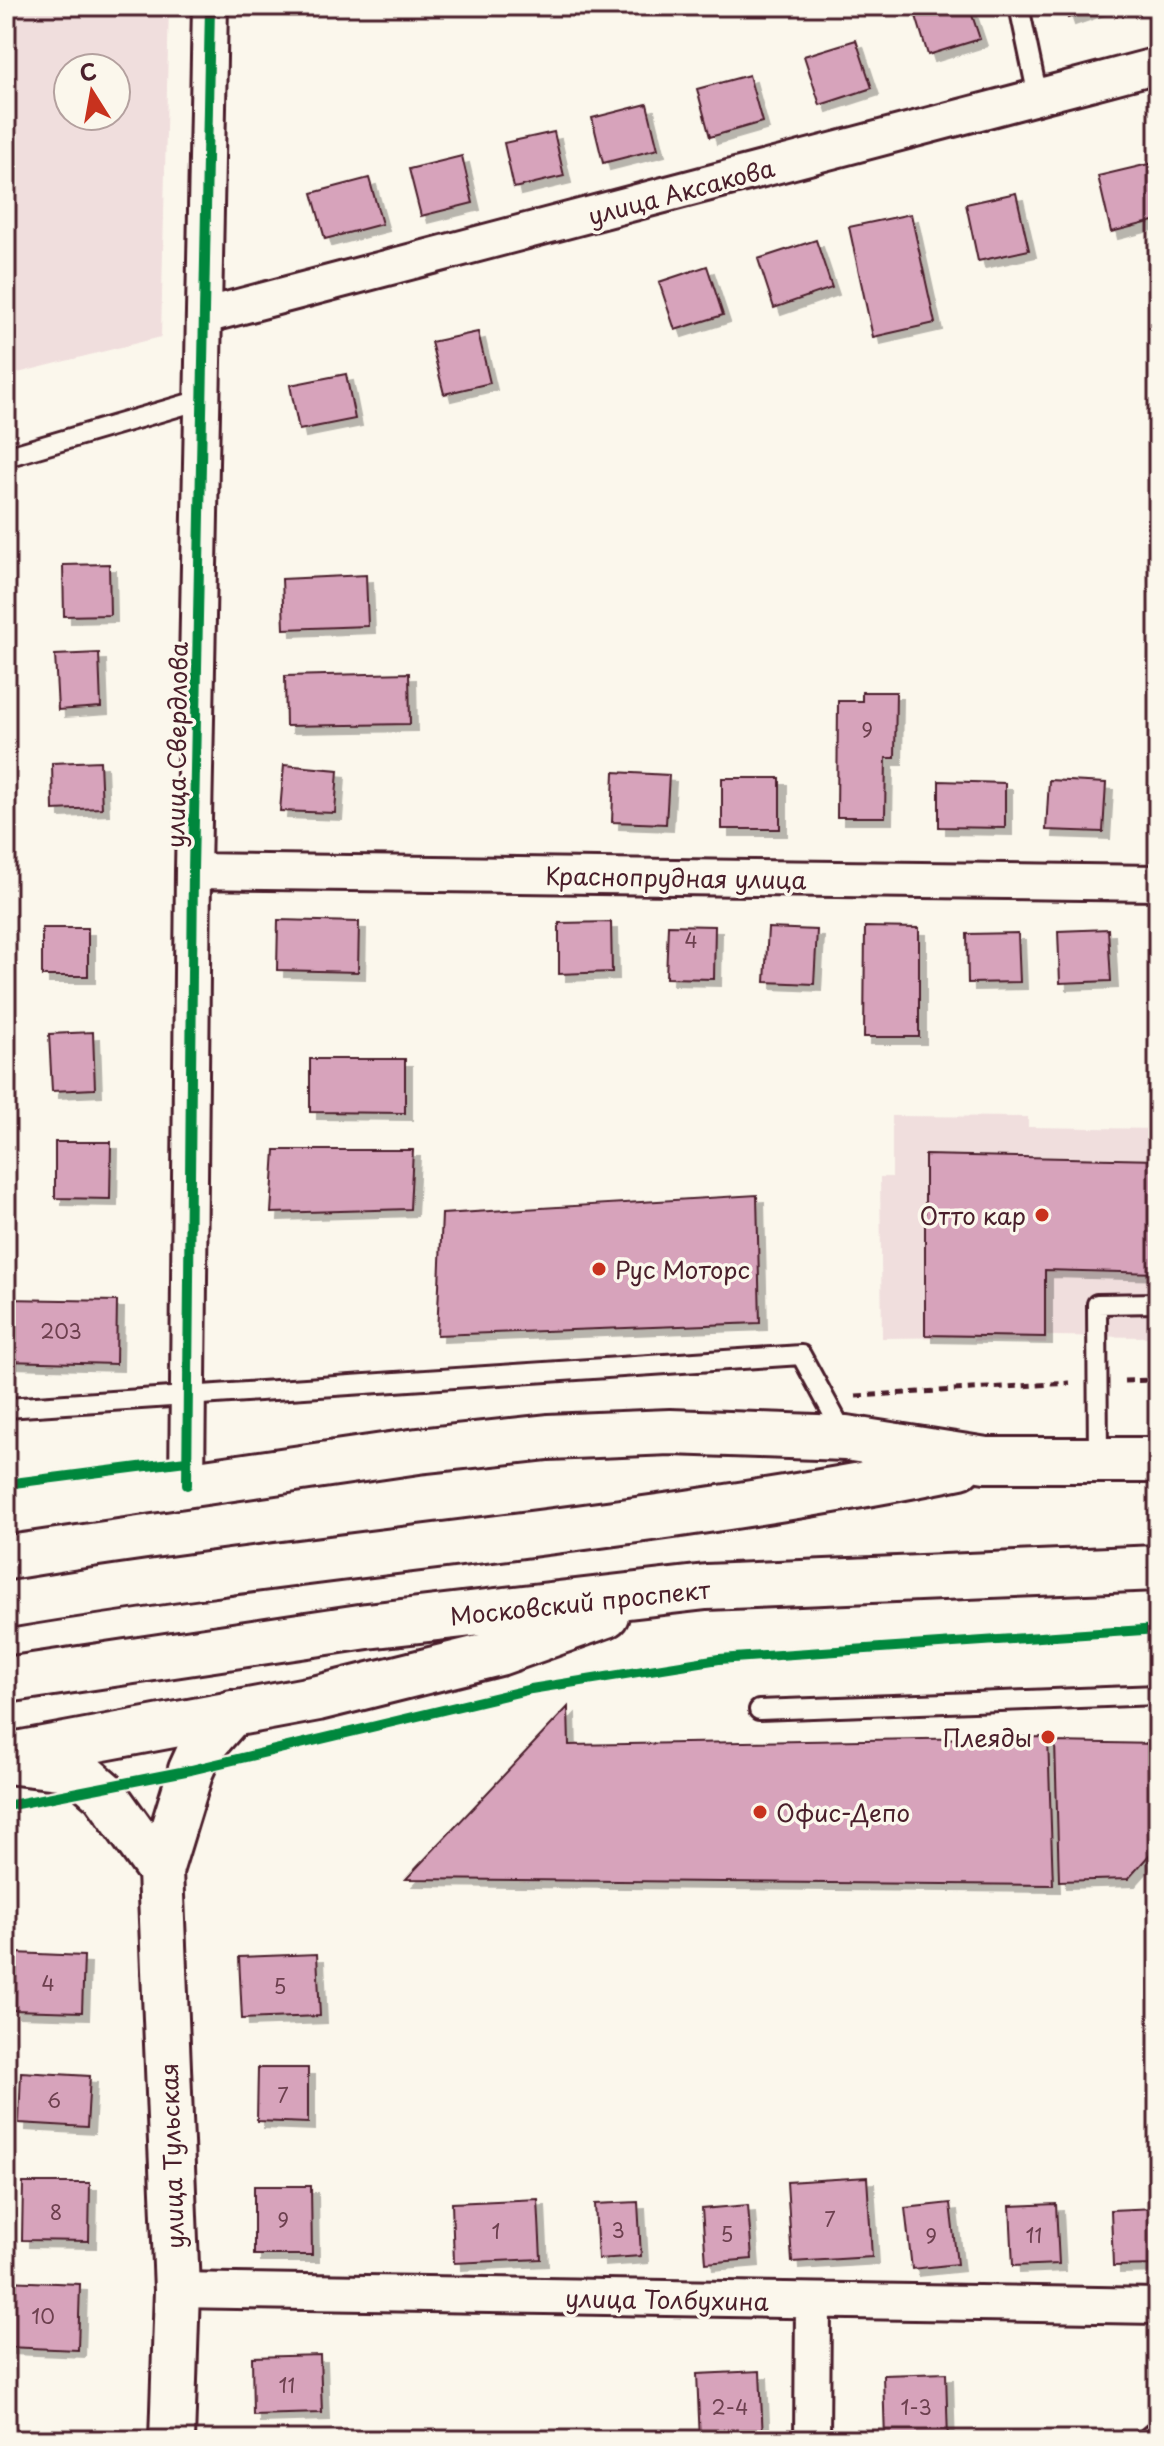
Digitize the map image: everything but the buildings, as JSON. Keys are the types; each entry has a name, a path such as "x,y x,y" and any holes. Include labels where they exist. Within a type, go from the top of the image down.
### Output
{"main road":[{"path":"6,1511 418,1451 548,1437 670,1432 846,1438 986,1460 1158,1460"},
{"path":"6,1605 154,1580 258,1570 823,1494 986,1460"},
{"name":"Московский проспект","path":"6,1680 367,1626 672,1591 1158,1568"},
{"path":"6,1758 318,1698 499,1653 672,1591"},
{"path":"160,1871 191,1770 201,1748 232,1713"},
{"path":"6,1758 76,1769 104,1793 160,1871"},
{"name":"улица Тульская","path":"160,1871 177,2290 172,2440"}],"street":[{"name":"улица Свердлова","path":"187,1485 193,871 210,6"},
{"name":"улица Аксакова","path":"204,316 1158,65"},
{"name":"Краснопрудная улица","path":"193,871 1158,883"},
{"name":"улица Толбухина","path":"177,2290 1158,2306"},
{"path":"812,2440 813,2302"}],"lane":[{"path":"1019,6 1038,97"},
{"path":"6,457 204,399"},
{"path":"1098,1460 1097,1304 1158,1303"},
{"path":"6,1408 801,1355 846,1438"},
{"path":"759,1710 1158,1695"},
{"path":"1145,2440 1158,2429"}],"shaded area":[{"path":"6,6 169,6 161,337 6,376"},
{"path":"892,1116 1028,1117 1028,1127 1158,1129 1158,1337 1047,1336 1046,1343 974,1341 974,1337 882,1338 880,1177 892,1177"}],"cycle path":[{"path":"187,1485 193,871 210,6"},
{"path":"6,1484 186,1461"},
{"path":"6,1806 191,1770 531,1689 719,1659 1158,1629"}],"place":[{"name":"Отто кар","path":"1042,1215"},
{"name":"Рус Моторс","path":"599,1269"},
{"name":"Плеяды","path":"1048,1737"},
{"name":"Офис-Депо","path":"760,1812"}]}
